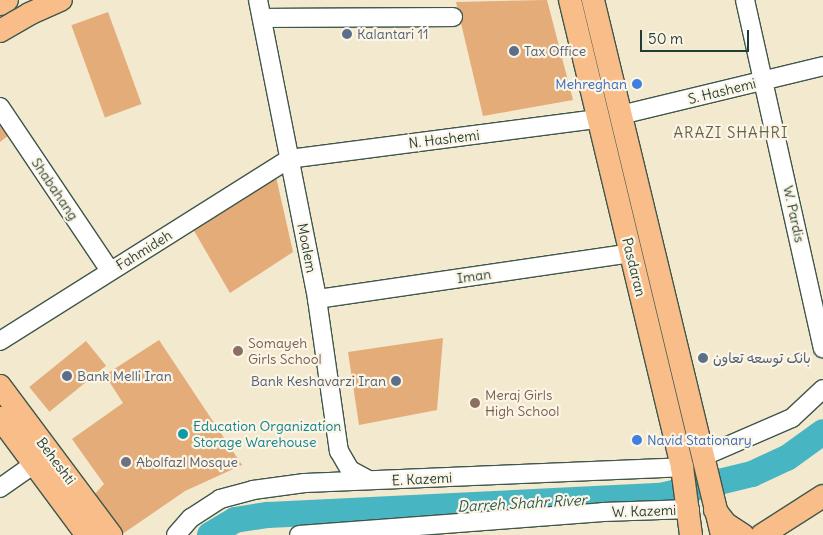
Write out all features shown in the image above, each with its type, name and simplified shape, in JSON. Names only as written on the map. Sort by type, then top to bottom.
[{"type":"main road","points":[[0,4],[6,0]]},
{"type":"main road","points":[[0,31],[29,14],[61,0]]},
{"type":"main road","name":"Pasdaran","points":[[570,0],[682,467],[690,509],[691,535]]},
{"type":"main road","name":"Pasdaran","points":[[594,0],[714,510],[722,535]]},
{"type":"main road","points":[[598,119],[621,115]]},
{"type":"main road","name":"Beheshti","points":[[0,386],[111,535]]},
{"type":"main road","name":"Beheshti","points":[[0,418],[87,535]]},
{"type":"main road","points":[[682,467],[702,458]]},
{"type":"main road","points":[[762,535],[823,496]]},
{"type":"main road","points":[[683,535],[690,509]]},
{"type":"main road","points":[[714,510],[726,524],[743,535]]},
{"type":"main road","points":[[785,535],[823,511]]},
{"type":"street","name":"Moalem","points":[[258,0],[317,299],[339,451],[350,470],[372,482]]},
{"type":"street","name":"W. Pardis","points":[[745,0],[823,348]]},
{"type":"street","points":[[262,18],[453,17]]},
{"type":"street","name":"S. Hashemi","points":[[621,115],[823,66]]},
{"type":"street","name":"Shabahang","points":[[0,107],[110,271]]},
{"type":"street","name":"N. Hashemi","points":[[289,159],[598,119]]},
{"type":"street","name":"Fahmideh","points":[[0,341],[289,159]]},
{"type":"street","name":"Iman","points":[[317,299],[630,253]]},
{"type":"street","points":[[702,458],[792,418],[823,389]]},
{"type":"street","points":[[305,483],[329,475],[335,466],[339,451]]},
{"type":"street","points":[[0,488],[34,464]]},
{"type":"street","name":"E. Kazemi","points":[[176,535],[191,518],[220,499],[252,490],[305,483],[372,482],[682,467]]},
{"type":"street","name":"W. Kazemi","points":[[299,535],[603,512],[690,509]]},
{"type":"building","name":"Tax Office","points":[[547,0],[573,100],[483,116],[456,2]]},
{"type":"building","points":[[108,12],[142,104],[105,117],[71,25]]},
{"type":"building","points":[[0,120],[10,134],[0,142]]},
{"type":"building","points":[[274,168],[293,252],[230,293],[189,222]]},
{"type":"building","name":"Bank Keshavarzi Iran","points":[[443,338],[437,410],[359,425],[348,352]]},
{"type":"building","points":[[159,340],[242,465],[185,491],[121,535],[94,495],[104,484],[72,439],[123,403],[105,375]]},
{"type":"building","name":"Bank Melli Iran","points":[[86,341],[106,366],[49,412],[29,387]]},
{"type":"waterway","name":"Darreh Shahr River","points":[[210,535],[235,520],[268,515],[661,496],[752,474],[787,458],[823,432]]},
{"type":"place","name":"Kalantari 11","points":[[347,34]]},
{"type":"place","name":"Tax Office","points":[[514,51]]},
{"type":"place","name":"Mehreghan","points":[[637,84]]},
{"type":"place","name":"Somayeh Girls School","points":[[238,351]]},
{"type":"place","name":"بانک توسعه تعاون","points":[[703,358]]},
{"type":"place","name":"Bank Melli Iran","points":[[67,376]]},
{"type":"place","name":"Bank Keshavarzi Iran","points":[[396,381]]},
{"type":"place","name":"Meraj Girls High School","points":[[475,403]]},
{"type":"place","name":"Education Organization Storage Warehouse","points":[[183,434]]},
{"type":"place","name":"Navid Stationary","points":[[637,440]]},
{"type":"place","name":"Abolfazl Mosque","points":[[126,462]]},
{"type":"district","name":"ARAZI SHAHRI","points":[[731,133]]}]
